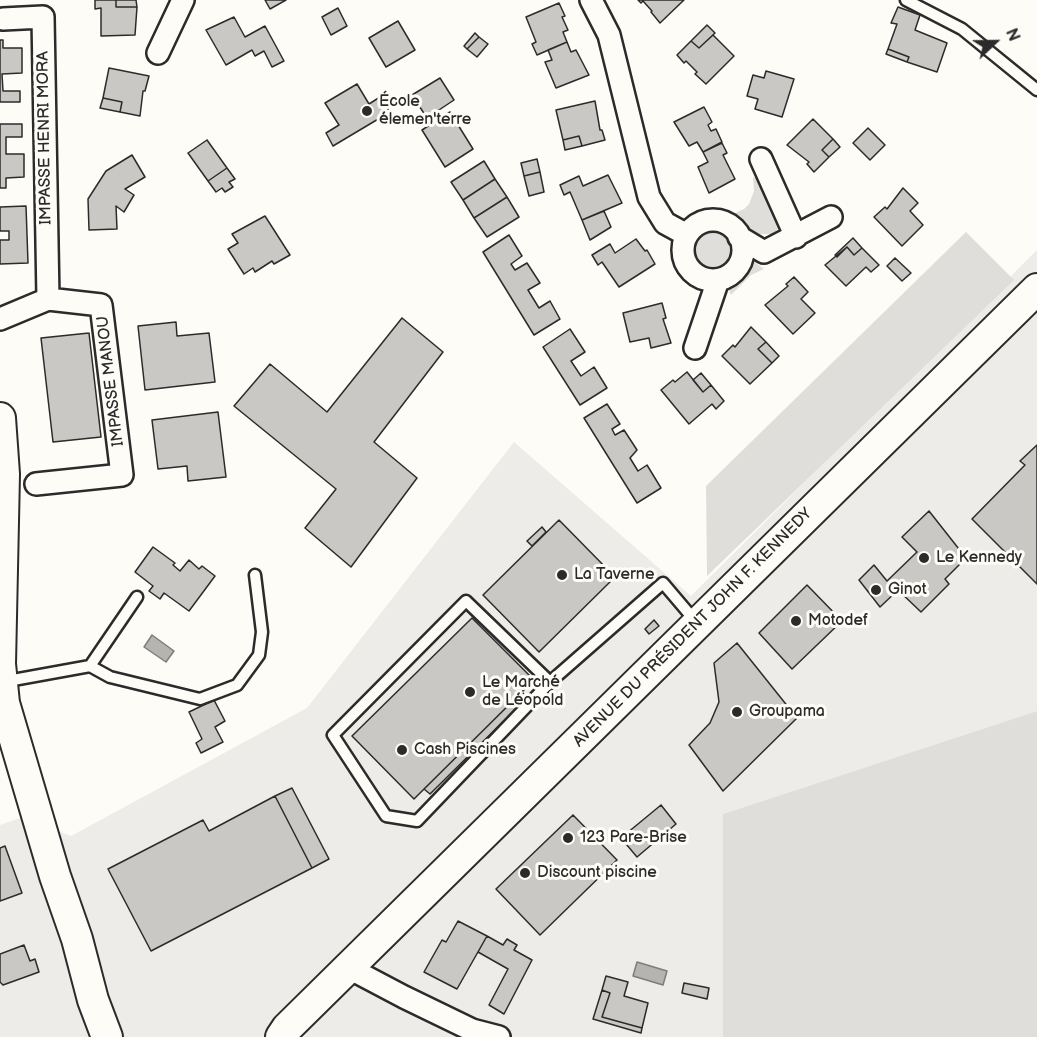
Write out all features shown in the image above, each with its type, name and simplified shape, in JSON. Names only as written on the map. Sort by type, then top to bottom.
[{"type":"main road","name":"AVENUE DU PRÉSIDENT JOHN F. KENNEDY","points":[[281,1037],[287,1028],[1037,289]]},
{"type":"main road","points":[[0,418],[4,474],[0,664],[4,703],[55,876],[77,939],[93,1000],[107,1037]]},
{"type":"main road","points":[[77,939],[129,1037]]},
{"type":"main road","name":"AVENUE DU PRÉSIDENT JOHN F. KENNEDY","points":[[306,1037],[349,968]]},
{"type":"street","points":[[158,53],[183,0]]},
{"type":"street","points":[[591,0],[609,35],[649,196],[665,223],[687,235]]},
{"type":"street","name":"IMPASSE HENRI MORA","points":[[3,19],[43,17],[48,299]]},
{"type":"street","points":[[761,159],[796,237]]},
{"type":"street","points":[[739,237],[742,255],[739,264],[734,271],[718,280],[709,280],[692,271],[686,263],[683,244],[687,235],[700,223],[718,221],[727,224],[739,237],[764,252],[831,217]]},
{"type":"street","points":[[695,348],[718,280]]},
{"type":"street","name":"IMPASSE MANOU","points":[[0,319],[48,299],[101,305],[122,475],[36,484]]},
{"type":"street","points":[[349,968],[472,1030],[499,1037]]},
{"type":"lane","points":[[906,0],[962,28],[1037,90]]},
{"type":"lane","points":[[1,682],[90,666],[110,677],[200,699],[237,685],[259,655],[262,632],[255,575]]},
{"type":"lane","points":[[550,682],[466,601],[333,735],[386,816],[417,821],[550,682],[663,583],[697,623]]},
{"type":"lane","points":[[90,666],[137,597]]},
{"type":"shaded area","points":[[753,177],[762,181],[780,227],[773,234],[756,234],[741,224],[733,214],[749,204],[754,191]]},
{"type":"shaded area","points":[[712,228],[727,235],[734,250],[727,265],[712,272],[697,265],[690,250],[697,235]]},
{"type":"shaded area","points":[[966,232],[1014,280],[707,576],[706,486]]},
{"type":"shaded area","points":[[1037,250],[1037,711],[723,814],[723,1037],[0,1037],[0,825],[23,817],[71,836],[307,708],[514,442],[691,596]]},
{"type":"shaded area","points":[[752,260],[764,269],[751,275],[731,295],[728,288],[740,277],[746,263]]},
{"type":"shaded area","points":[[152,635],[174,651],[166,662],[144,647]]},
{"type":"shaded area","points":[[1037,711],[1037,1037],[723,1037],[723,814]]},
{"type":"shaded area","points":[[637,962],[667,971],[663,985],[633,976]]},
{"type":"building","points":[[95,0],[116,0],[116,7],[137,7],[135,35],[101,36],[101,8],[95,9]]},
{"type":"building","points":[[116,0],[136,0],[137,7],[116,7]]},
{"type":"building","points":[[265,0],[286,0],[270,9]]},
{"type":"building","points":[[638,0],[684,0],[660,23],[643,1],[641,3]]},
{"type":"building","points":[[559,3],[568,30],[563,32],[567,42],[537,55],[532,44],[536,42],[526,17]]},
{"type":"building","points":[[898,7],[920,15],[915,30],[947,43],[937,72],[907,62],[909,57],[888,49],[897,24],[891,23]]},
{"type":"building","points":[[338,8],[347,26],[331,35],[322,17]]},
{"type":"building","points":[[234,17],[245,37],[265,26],[284,61],[272,67],[264,51],[255,56],[252,50],[226,65],[206,30]]},
{"type":"building","points":[[398,21],[415,50],[386,67],[369,38]]},
{"type":"building","points":[[707,25],[715,33],[699,48],[691,41]]},
{"type":"building","points":[[475,33],[479,37],[467,49],[464,46]]},
{"type":"building","points":[[713,35],[734,56],[706,84],[686,61],[684,63],[677,55],[691,41],[699,48]]},
{"type":"building","points":[[479,37],[488,44],[477,57],[467,49]]},
{"type":"building","points":[[0,40],[3,40],[3,48],[22,48],[22,73],[2,74],[3,91],[20,91],[20,102],[0,102]]},
{"type":"building","points":[[567,42],[571,52],[576,50],[589,75],[556,88],[545,62],[552,60],[548,50]]},
{"type":"building","points":[[888,49],[909,57],[907,62],[886,54]]},
{"type":"building","points":[[109,68],[149,76],[145,91],[143,91],[140,116],[120,112],[122,102],[103,98]]},
{"type":"building","points":[[766,71],[794,79],[782,117],[755,109],[758,99],[747,96],[753,75],[764,78]]},
{"type":"building","points":[[440,78],[454,100],[427,118],[412,95]]},
{"type":"building","points":[[357,84],[369,104],[380,97],[390,112],[333,146],[326,133],[339,125],[325,103]]},
{"type":"building","points":[[103,98],[122,102],[120,112],[100,108]]},
{"type":"building","points":[[595,101],[600,130],[605,140],[582,146],[579,136],[563,140],[556,110]]},
{"type":"building","points":[[704,107],[712,122],[708,125],[711,131],[716,129],[722,142],[703,152],[697,142],[689,146],[674,122]]},
{"type":"building","points":[[450,112],[473,149],[445,167],[422,130]]},
{"type":"building","points":[[813,119],[833,139],[822,150],[829,157],[814,172],[807,164],[809,162],[787,145]]},
{"type":"building","points":[[0,124],[22,124],[22,137],[6,137],[6,154],[24,154],[24,177],[6,178],[6,188],[0,188]]},
{"type":"building","points":[[868,128],[885,145],[870,160],[853,143]]},
{"type":"building","points":[[579,136],[582,146],[565,150],[563,140]]},
{"type":"building","points":[[833,139],[840,147],[829,157],[822,150]]},
{"type":"building","points":[[207,140],[227,168],[208,181],[188,153]]},
{"type":"building","points":[[722,143],[727,153],[723,155],[735,179],[709,193],[698,167],[708,162],[703,152]]},
{"type":"building","points":[[132,155],[145,177],[125,189],[134,195],[124,212],[116,206],[117,229],[89,230],[88,199],[106,171]]},
{"type":"building","points":[[537,159],[540,172],[524,176],[521,163]]},
{"type":"building","points":[[484,161],[495,179],[463,200],[451,182]]},
{"type":"building","points":[[227,168],[235,179],[229,182],[233,187],[225,192],[222,188],[216,192],[208,181]]},
{"type":"building","points":[[540,172],[544,192],[529,196],[524,176]]},
{"type":"building","points":[[608,175],[622,203],[582,220],[570,192],[564,195],[560,185],[579,176],[583,186]]},
{"type":"building","points":[[495,179],[507,197],[474,218],[463,200]]},
{"type":"building","points":[[903,188],[918,203],[910,211],[923,225],[902,246],[874,217],[885,207],[887,209]]},
{"type":"building","points":[[507,197],[519,217],[487,237],[474,218]]},
{"type":"building","points":[[26,206],[28,263],[0,264],[0,240],[9,240],[9,231],[0,231],[0,207]]},
{"type":"building","points":[[604,211],[611,227],[590,240],[582,220]]},
{"type":"building","points":[[265,216],[290,255],[274,264],[272,261],[255,272],[253,268],[244,274],[228,249],[238,243],[232,234]]},
{"type":"building","points":[[509,235],[522,256],[511,264],[515,270],[527,263],[540,283],[528,290],[539,308],[550,301],[560,319],[534,335],[483,252]]},
{"type":"building","points":[[853,238],[862,248],[854,255],[847,247],[837,257],[835,255]]},
{"type":"building","points":[[636,239],[645,251],[647,250],[655,264],[619,287],[602,262],[598,265],[592,255],[610,244],[615,253]]},
{"type":"building","points":[[847,247],[854,255],[862,248],[879,265],[871,272],[866,267],[846,286],[825,265]]},
{"type":"building","points":[[895,258],[911,273],[902,281],[887,266]]},
{"type":"building","points":[[794,277],[808,292],[801,299],[815,313],[793,334],[765,305],[788,286],[786,284]]},
{"type":"building","points":[[662,303],[666,318],[663,319],[671,343],[651,348],[649,338],[630,342],[623,313]]},
{"type":"building","points":[[402,318],[443,352],[374,442],[417,478],[351,567],[305,528],[336,489],[234,406],[270,364],[327,412]]},
{"type":"building","points":[[176,322],[177,336],[209,333],[215,382],[145,390],[138,326]]},
{"type":"building","points":[[751,327],[766,342],[758,349],[772,363],[750,384],[722,356],[733,345],[735,347]]},
{"type":"building","points":[[570,329],[585,352],[571,361],[581,376],[594,367],[607,388],[580,405],[543,347]]},
{"type":"building","points":[[89,333],[101,437],[53,442],[41,338]]},
{"type":"building","points":[[766,342],[779,356],[772,363],[758,349]]},
{"type":"building","points":[[687,372],[703,392],[711,385],[724,401],[716,409],[712,404],[689,424],[661,390]]},
{"type":"building","points":[[701,373],[711,385],[703,392],[693,380]]},
{"type":"building","points":[[607,404],[620,424],[612,429],[615,435],[624,430],[637,450],[630,458],[638,471],[647,465],[661,488],[637,503],[584,418]]},
{"type":"building","points":[[218,412],[226,477],[188,481],[187,466],[158,469],[152,420]]},
{"type":"building","points":[[1037,445],[1037,584],[972,519],[1025,465],[1020,461]]},
{"type":"building","points":[[929,511],[966,558],[945,579],[949,584],[921,612],[898,590],[880,607],[859,580],[874,565],[887,581],[917,552],[902,537]]},
{"type":"building","points":[[559,520],[615,577],[539,652],[483,595]]},
{"type":"building","points":[[542,527],[546,532],[532,546],[527,541]]},
{"type":"building","points":[[153,547],[175,563],[173,565],[180,571],[189,560],[199,569],[202,566],[215,576],[189,611],[164,593],[160,599],[149,591],[153,586],[135,572]]},
{"type":"building","points":[[807,585],[842,621],[792,669],[759,633]]},
{"type":"building","points":[[472,618],[534,680],[414,799],[352,736]]},
{"type":"building","points":[[654,620],[659,626],[649,634],[645,629]]},
{"type":"building","points":[[737,643],[797,718],[723,791],[689,745],[710,723],[719,702],[714,663]]},
{"type":"building","points":[[522,692],[527,698],[430,794],[424,789]]},
{"type":"building","points":[[214,700],[225,721],[215,727],[223,742],[201,753],[196,743],[202,739],[189,712]]},
{"type":"building","points":[[292,788],[329,859],[312,868],[275,796]]},
{"type":"building","points":[[275,796],[312,868],[151,951],[108,869],[203,820],[209,831]]},
{"type":"building","points":[[661,805],[676,824],[637,857],[621,838]]},
{"type":"building","points":[[573,815],[617,860],[540,935],[496,889]]},
{"type":"building","points":[[5,846],[22,893],[0,901],[0,848]]},
{"type":"building","points":[[458,921],[487,936],[457,989],[424,972],[442,940],[446,942]]},
{"type":"building","points":[[487,936],[503,945],[507,939],[517,945],[514,950],[532,960],[504,1014],[489,1005],[508,969],[478,952]]},
{"type":"building","points":[[24,945],[30,961],[35,959],[39,972],[3,985],[0,982],[0,954]]},
{"type":"building","points":[[606,976],[628,982],[624,996],[648,1003],[642,1028],[602,1017],[610,993],[602,990]]},
{"type":"building","points":[[684,983],[709,988],[707,999],[682,993]]},
{"type":"building","points":[[602,990],[610,993],[602,1017],[642,1028],[641,1033],[593,1019]]},
{"type":"place","name":"École élemen'terre","points":[[367,111]]},
{"type":"place","name":"Le Kennedy","points":[[924,558]]},
{"type":"place","name":"La Taverne","points":[[562,575]]},
{"type":"place","name":"Ginot","points":[[876,590]]},
{"type":"place","name":"Motodef","points":[[796,621]]},
{"type":"place","name":"Le Marché de Léopold","points":[[470,692]]},
{"type":"place","name":"Groupama","points":[[737,712]]},
{"type":"place","name":"Cash Piscines","points":[[402,750]]},
{"type":"place","name":"123 Pare-Brise","points":[[568,838]]},
{"type":"place","name":"Discount piscine","points":[[525,873]]}]
